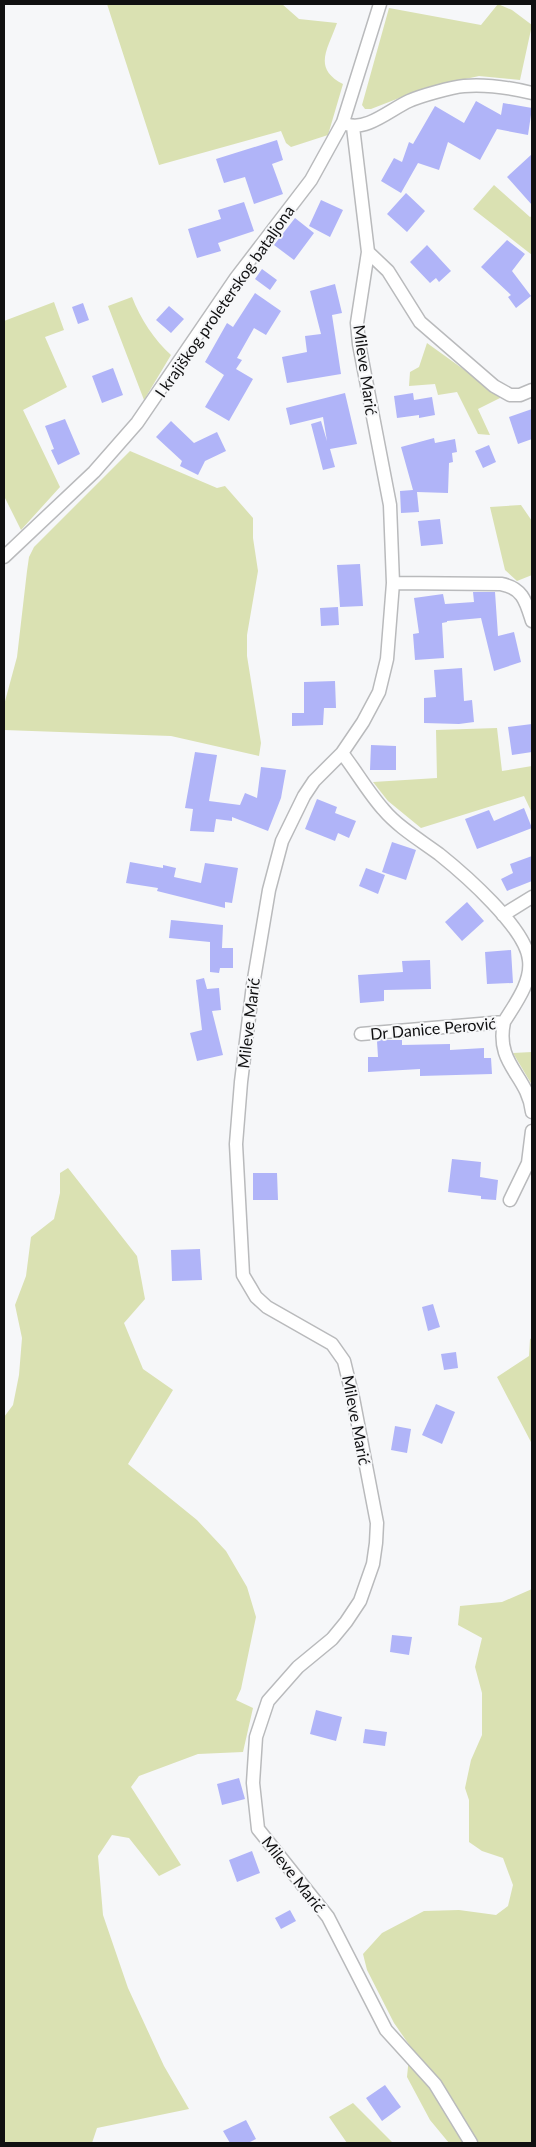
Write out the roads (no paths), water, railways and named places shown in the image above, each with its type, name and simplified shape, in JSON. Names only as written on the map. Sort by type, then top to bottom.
[{"type":"street","name":"I krajiškog proleterskog bataljona","points":[[4,557],[48,518],[94,472],[137,423],[236,278],[311,180],[348,124],[380,4]]},
{"type":"street","points":[[348,124],[372,121],[411,100],[463,86],[515,89],[532,93]]},
{"type":"street","name":"Mileve Marić","points":[[348,124],[368,252],[358,323],[359,344],[390,505],[393,583],[387,659],[379,692],[362,722],[342,753],[314,781],[293,815],[282,841],[269,890],[253,985],[239,1099],[236,1144],[243,1275],[256,1297],[267,1307],[332,1344],[344,1361],[353,1398],[376,1523],[376,1543],[367,1583],[360,1601],[346,1622],[332,1639],[298,1667],[268,1701],[256,1737],[253,1783],[258,1829],[328,1917],[386,2030],[435,2084],[472,2143]]},
{"type":"street","points":[[368,252],[388,270],[420,322],[494,386],[510,395],[520,395],[532,390]]},
{"type":"street","points":[[393,583],[501,584],[512,586],[522,596],[532,621]]},
{"type":"street","name":"Dr Danice Perović","points":[[342,753],[383,809],[397,823],[461,874],[503,915],[524,944],[530,962],[524,989],[504,1022],[361,1034]]},
{"type":"street","points":[[503,915],[532,897]]},
{"type":"street","points":[[504,1022],[502,1044],[508,1062],[526,1090],[532,1112]]},
{"type":"street","points":[[510,1200],[528,1163],[532,1130]]}]
